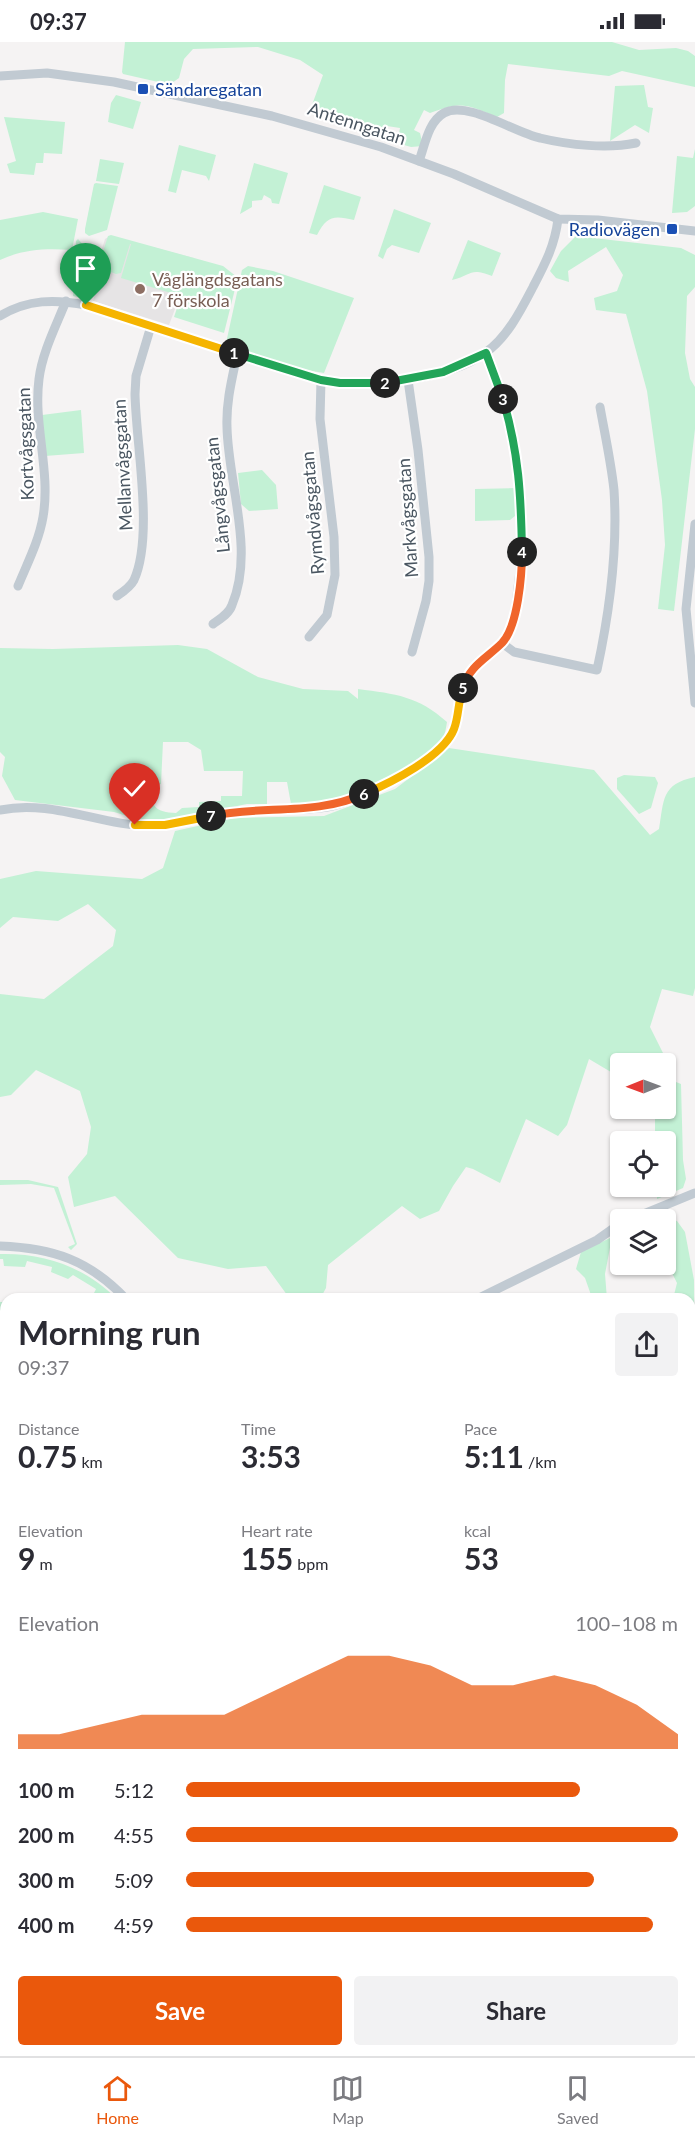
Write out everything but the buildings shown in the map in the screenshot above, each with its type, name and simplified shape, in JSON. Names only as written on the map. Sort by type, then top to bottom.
[{"type":"street","name":"Antenngatan","points":[[0,76],[47,73],[114,82],[298,122],[381,147],[454,174],[558,219],[598,220],[695,231]]},
{"type":"street","points":[[419,161],[430,127],[437,118],[451,110],[466,110],[543,139],[606,147],[636,143]]},
{"type":"street","points":[[0,316],[18,306],[33,302],[66,301],[86,305],[321,380],[360,383],[408,380],[456,368],[486,353],[516,319],[530,294],[556,238],[558,219]]},
{"type":"street","name":"Kortvågsgatan","points":[[18,586],[37,539],[44,505],[38,407],[39,375],[66,301]]},
{"type":"street","name":"Mellanvågsgatan","points":[[117,596],[133,582],[142,550],[142,500],[135,394],[136,376],[151,326]]},
{"type":"street","points":[[0,810],[26,807],[45,808],[153,826],[236,811],[315,808],[342,803],[370,791],[411,769],[445,744],[453,730],[460,696],[471,670],[484,656],[502,643],[511,626],[516,608],[522,563],[520,479],[513,433],[486,353]]},
{"type":"street","name":"Långvågsgatan","points":[[213,624],[232,607],[237,590],[241,558],[227,430],[228,399],[237,355]]},
{"type":"street","name":"Rymdvågsgatan","points":[[309,637],[327,615],[335,575],[334,537],[320,419],[321,380]]},
{"type":"street","name":"Markvågsgatan","points":[[408,380],[422,477],[429,557],[426,601],[412,652]]},
{"type":"street","points":[[502,643],[514,652],[597,670],[608,620],[614,543],[614,490],[600,407]]},
{"type":"street","points":[[695,524],[687,601],[695,703]]},
{"type":"street","points":[[656,1209],[695,1193]]},
{"type":"street","points":[[489,1293],[597,1240],[610,1231]]},
{"type":"street","points":[[0,1246],[34,1249],[77,1261],[100,1275],[120,1293]]},
{"type":"shaded area","name":"Våglängdsgatans 7 förskola","points":[[110,236],[194,258],[169,325],[93,301],[100,277],[94,275],[105,239]]},
{"type":"green space","points":[[125,42],[612,42],[639,50],[676,48],[688,51],[695,56],[695,87],[622,71],[609,76],[508,64],[504,113],[497,117],[464,106],[450,107],[430,113],[424,110],[414,130],[420,133],[423,146],[411,147],[397,143],[400,128],[387,126],[382,138],[309,113],[323,75],[300,60],[258,47],[193,49],[184,59],[179,78],[167,84],[123,74]]},
{"type":"green space","points":[[644,85],[648,107],[653,108],[649,133],[635,125],[610,141],[615,86]]},
{"type":"green space","points":[[116,95],[141,102],[133,129],[108,122],[111,103]]},
{"type":"green space","points":[[4,117],[65,122],[62,154],[44,153],[43,163],[36,163],[34,175],[10,173],[7,164],[16,161]]},
{"type":"green space","points":[[179,145],[216,155],[209,181],[206,176],[182,170],[176,193],[168,191]]},
{"type":"green space","points":[[695,149],[695,206],[687,212],[672,213],[677,156],[693,158]]},
{"type":"green space","points":[[100,159],[124,163],[119,184],[96,181]]},
{"type":"green space","points":[[254,163],[288,173],[279,204],[272,203],[271,199],[264,195],[262,200],[252,201],[252,207],[240,214]]},
{"type":"green space","points":[[96,183],[118,186],[107,230],[89,236],[85,233],[85,229]]},
{"type":"green space","points":[[324,185],[361,197],[354,220],[331,218],[317,235],[309,233]]},
{"type":"green space","points":[[394,209],[431,223],[419,253],[392,245],[387,249],[383,259],[378,256]]},
{"type":"green space","points":[[43,212],[78,219],[72,250],[35,250],[0,260],[0,220]]},
{"type":"green space","points":[[108,236],[223,266],[237,277],[224,333],[174,317],[181,296],[121,278],[131,244],[121,273],[116,274],[98,267]]},
{"type":"green space","points":[[576,236],[681,248],[695,255],[695,287],[687,296],[685,353],[690,379],[695,387],[695,429],[674,611],[658,609],[665,545],[662,500],[647,391],[626,314],[596,310],[594,298],[617,291],[623,275],[606,247],[568,271],[569,282],[556,278],[550,271],[561,251]]},
{"type":"green space","points":[[78,239],[86,248],[94,268],[82,298],[73,296],[76,241]]},
{"type":"green space","points":[[468,240],[501,253],[492,276],[475,272],[452,280]]},
{"type":"green space","points":[[248,266],[273,271],[354,298],[324,373],[273,361],[226,343],[242,270]]},
{"type":"green space","points":[[81,410],[84,453],[45,456],[42,415]]},
{"type":"green space","points":[[262,470],[276,485],[278,509],[249,511],[241,504],[238,473]]},
{"type":"green space","points":[[515,488],[515,516],[510,520],[475,521],[475,489]]},
{"type":"green space","points":[[178,645],[207,649],[258,677],[303,689],[348,691],[358,699],[358,689],[416,701],[447,722],[446,729],[442,740],[433,749],[406,767],[355,792],[323,802],[291,804],[287,782],[267,782],[267,804],[247,804],[163,821],[143,821],[114,812],[15,800],[2,776],[5,757],[0,752],[0,648],[53,649]],"holes":[[[163,742],[188,742],[201,750],[204,771],[243,771],[242,796],[221,796],[221,801],[199,802],[199,807],[182,808],[176,813],[159,810],[153,804],[151,786],[161,784]]]},
{"type":"green space","points":[[449,748],[594,770],[650,835],[659,829],[664,802],[670,789],[684,780],[695,777],[695,988],[693,996],[662,989],[650,1027],[663,1053],[610,1053],[610,1071],[589,1059],[567,1125],[558,1136],[526,1119],[500,1183],[466,1167],[439,1211],[420,1219],[402,1206],[328,1265],[326,1288],[323,1293],[286,1293],[266,1266],[228,1269],[178,1258],[115,1196],[74,1207],[68,1177],[87,1154],[91,1127],[80,1091],[36,1070],[11,1095],[0,1097],[0,994],[44,999],[113,946],[116,930],[88,904],[58,921],[13,917],[0,928],[0,879],[36,871],[142,879],[163,868],[175,831],[234,818],[324,816],[395,789]]},
{"type":"green space","points":[[624,775],[655,777],[658,783],[651,808],[639,814],[617,789],[617,778]]},
{"type":"green space","points":[[676,1082],[681,1084],[683,1160],[686,1179],[683,1188],[676,1191],[676,1131],[655,1131],[655,1119],[676,1119]]},
{"type":"green space","points":[[0,1180],[28,1180],[58,1187],[77,1244],[71,1250],[68,1247],[75,1244],[54,1188],[31,1184],[0,1185]]},
{"type":"green space","points":[[676,1221],[685,1232],[694,1280],[694,1293],[674,1293],[677,1283],[673,1275],[676,1275]]},
{"type":"green space","points":[[610,1238],[605,1274],[607,1293],[590,1293],[585,1278],[576,1269],[581,1252]]},
{"type":"green space","points":[[0,1254],[17,1254],[49,1259],[78,1270],[110,1293],[94,1293],[96,1289],[73,1275],[68,1279],[51,1272],[52,1267],[27,1261],[25,1267],[4,1266],[3,1259],[0,1259]]},
{"type":"place","name":"Sändaregatan","points":[[143,89]]},
{"type":"place","name":"Radiovägen","points":[[672,229]]},
{"type":"place","name":"Våglängdsgatans 7 förskola","points":[[140,289]]},
{"type":"route","points":[[86,305],[306,376],[340,383],[386,383],[408,380],[456,368],[486,353],[513,433],[520,479],[522,563],[516,608],[511,626],[502,643],[484,656],[471,670],[460,696],[453,730],[445,744],[411,769],[342,803],[315,808],[246,810],[177,824],[135,825]]}]
